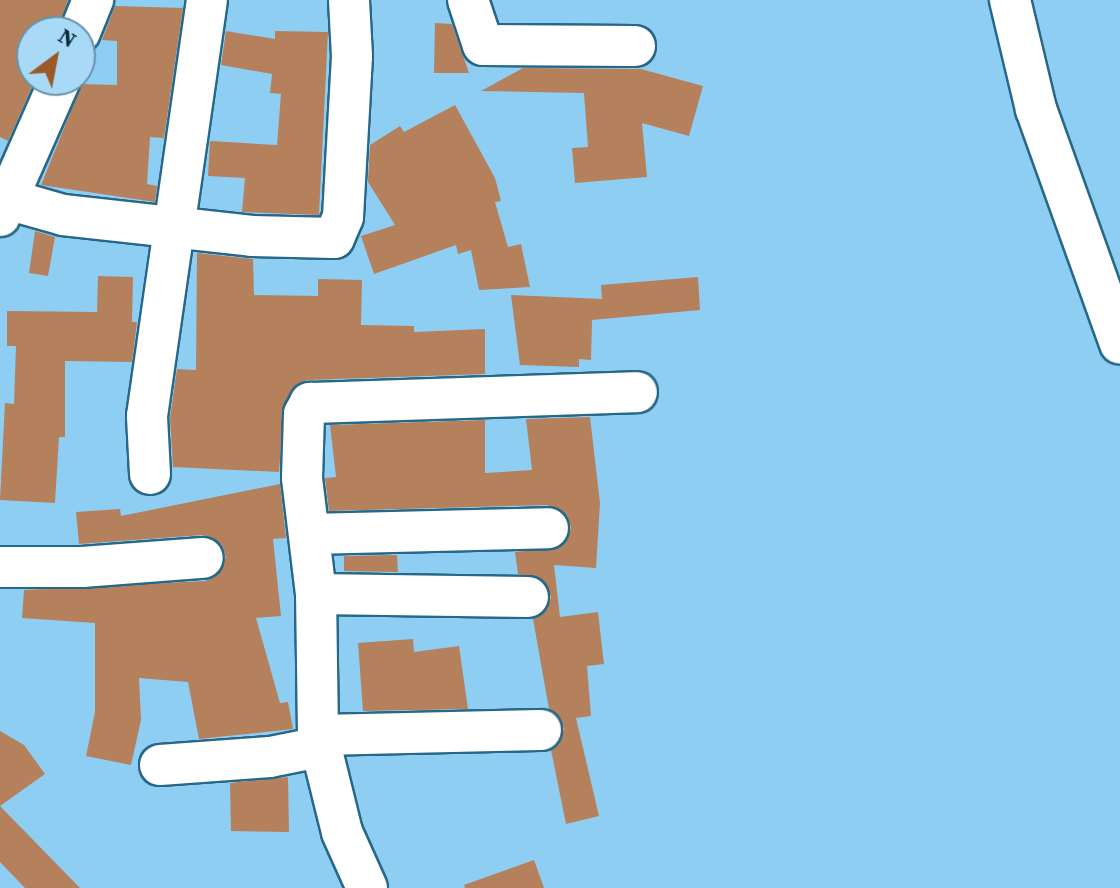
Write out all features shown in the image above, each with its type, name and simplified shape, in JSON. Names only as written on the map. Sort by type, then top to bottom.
[{"type":"street","points":[[150,474],[146,425],[207,0]]},
{"type":"street","points":[[53,96],[4,207],[176,228],[334,238],[340,233],[352,56],[349,0]]},
{"type":"street","points":[[468,0],[483,45],[635,46]]},
{"type":"street","points":[[1010,0],[1036,109],[1120,343]]},
{"type":"street","points":[[367,888],[342,832],[319,741],[316,594],[302,478],[304,414],[310,403],[637,392]]},
{"type":"street","points":[[310,534],[548,528]]},
{"type":"street","points":[[0,567],[82,567],[203,558]]},
{"type":"street","points":[[316,594],[528,597]]},
{"type":"street","points":[[160,765],[270,757],[319,741],[541,730]]},
{"type":"building","points":[[0,0],[68,0],[63,16],[16,16],[16,96],[28,96],[8,141],[0,137]]},
{"type":"building","points":[[115,6],[183,8],[164,138],[150,137],[147,184],[157,186],[155,202],[41,185],[77,96],[96,96],[96,84],[117,85],[117,41],[102,40]]},
{"type":"building","points":[[435,23],[452,24],[469,73],[434,73]]},
{"type":"building","points":[[226,31],[275,39],[275,31],[328,32],[319,215],[242,212],[245,178],[208,176],[210,141],[277,145],[281,94],[270,93],[272,74],[221,65]]},
{"type":"building","points":[[523,68],[641,69],[703,86],[689,136],[642,123],[647,177],[575,183],[572,148],[588,147],[584,93],[481,91]]},
{"type":"building","points":[[455,105],[495,178],[501,201],[495,202],[508,247],[521,244],[530,287],[479,290],[471,250],[458,254],[456,245],[374,274],[361,236],[395,225],[368,182],[370,145],[400,126],[404,132]]},
{"type":"building","points":[[35,231],[55,237],[48,276],[29,273]]},
{"type":"building","points":[[197,253],[253,259],[254,295],[318,296],[318,279],[362,280],[361,325],[414,326],[414,332],[485,329],[485,374],[308,380],[297,384],[284,404],[279,472],[173,467],[170,418],[177,369],[196,370]]},
{"type":"building","points":[[98,276],[133,277],[132,322],[137,322],[132,362],[65,361],[65,437],[59,437],[55,503],[0,500],[5,403],[14,404],[16,346],[7,346],[7,311],[97,312]]},
{"type":"building","points":[[698,277],[700,310],[592,320],[591,360],[579,359],[579,367],[520,365],[511,295],[602,299],[601,285]]},
{"type":"building","points":[[590,417],[600,503],[596,568],[554,565],[560,617],[598,612],[604,664],[587,666],[591,716],[576,718],[599,816],[566,824],[551,750],[564,729],[549,709],[533,619],[547,609],[551,597],[540,578],[518,574],[515,552],[561,547],[571,528],[567,515],[547,505],[329,511],[325,478],[336,477],[330,425],[485,420],[485,473],[532,470],[526,419]]},
{"type":"building","points":[[280,484],[286,538],[273,539],[281,616],[256,618],[280,703],[288,702],[293,729],[199,739],[188,682],[139,678],[141,720],[131,765],[86,756],[95,712],[95,623],[22,618],[24,590],[205,581],[217,576],[226,557],[221,544],[202,535],[79,544],[76,512],[120,509],[121,516]]},
{"type":"building","points":[[397,555],[398,572],[344,571],[344,556]]},
{"type":"building","points":[[413,639],[414,652],[459,646],[468,709],[363,711],[358,643]]},
{"type":"building","points":[[0,731],[24,745],[45,774],[0,806]]},
{"type":"building","points":[[288,777],[289,832],[231,831],[230,783]]},
{"type":"building","points":[[0,806],[80,888],[25,888],[0,862]]},
{"type":"building","points":[[534,860],[544,888],[465,888],[464,885]]}]
